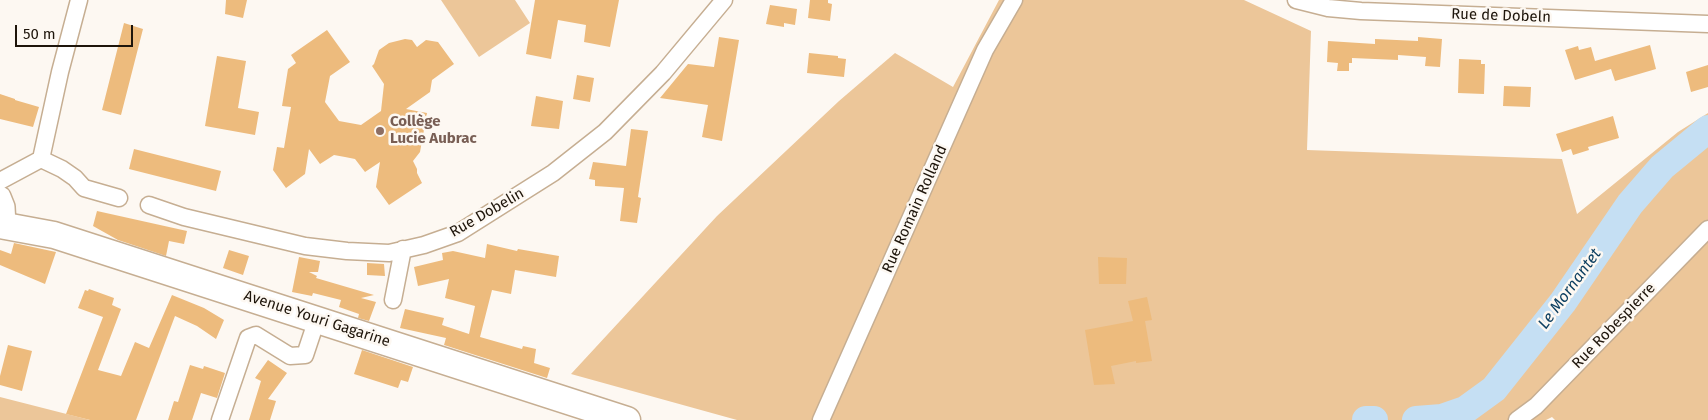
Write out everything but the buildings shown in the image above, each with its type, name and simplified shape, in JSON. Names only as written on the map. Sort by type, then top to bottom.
[{"type":"main road","name":"Avenue Youri Gagarine","points":[[2,225],[54,235],[627,420]]},
{"type":"street","points":[[0,181],[41,159],[60,72],[79,0]]},
{"type":"street","name":"Rue Dobelin","points":[[149,205],[184,217],[305,246],[347,252],[389,253],[424,245],[458,233],[553,173],[605,132],[663,73],[724,0]]},
{"type":"street","name":"Rue Romain Rolland","points":[[820,420],[985,50],[1014,0]]},
{"type":"street","name":"Rue de Dobeln","points":[[1296,0],[1328,8],[1361,5],[1708,24]]},
{"type":"street","points":[[41,159],[62,168],[84,188],[119,198]]},
{"type":"street","points":[[0,197],[4,207],[2,225]]},
{"type":"street","name":"Rue Robespierre","points":[[1517,420],[1536,406],[1708,229]]},
{"type":"street","points":[[393,300],[404,249]]},
{"type":"street","points":[[220,420],[248,338],[256,335],[290,356],[305,355],[317,319]]},
{"type":"shaded area","points":[[441,0],[515,0],[530,23],[479,57]]},
{"type":"shaded area","points":[[999,0],[1244,0],[1311,31],[1307,150],[1562,159],[1577,214],[1678,132],[1708,113],[1708,420],[1555,420],[1552,417],[1546,420],[737,420],[571,374],[717,216],[839,101],[895,53],[953,87]]},
{"type":"shaded area","points":[[0,397],[90,420],[0,420]]},
{"type":"waterway","name":"Le Mornantet","points":[[1416,420],[1442,418],[1465,410],[1494,389],[1563,302],[1630,204],[1662,167],[1708,129]]},
{"type":"waterway","name":"Le Mornantet","points":[[1366,420],[1374,420]]},
{"type":"place","name":"Collège Lucie Aubrac","points":[[380,131]]}]
